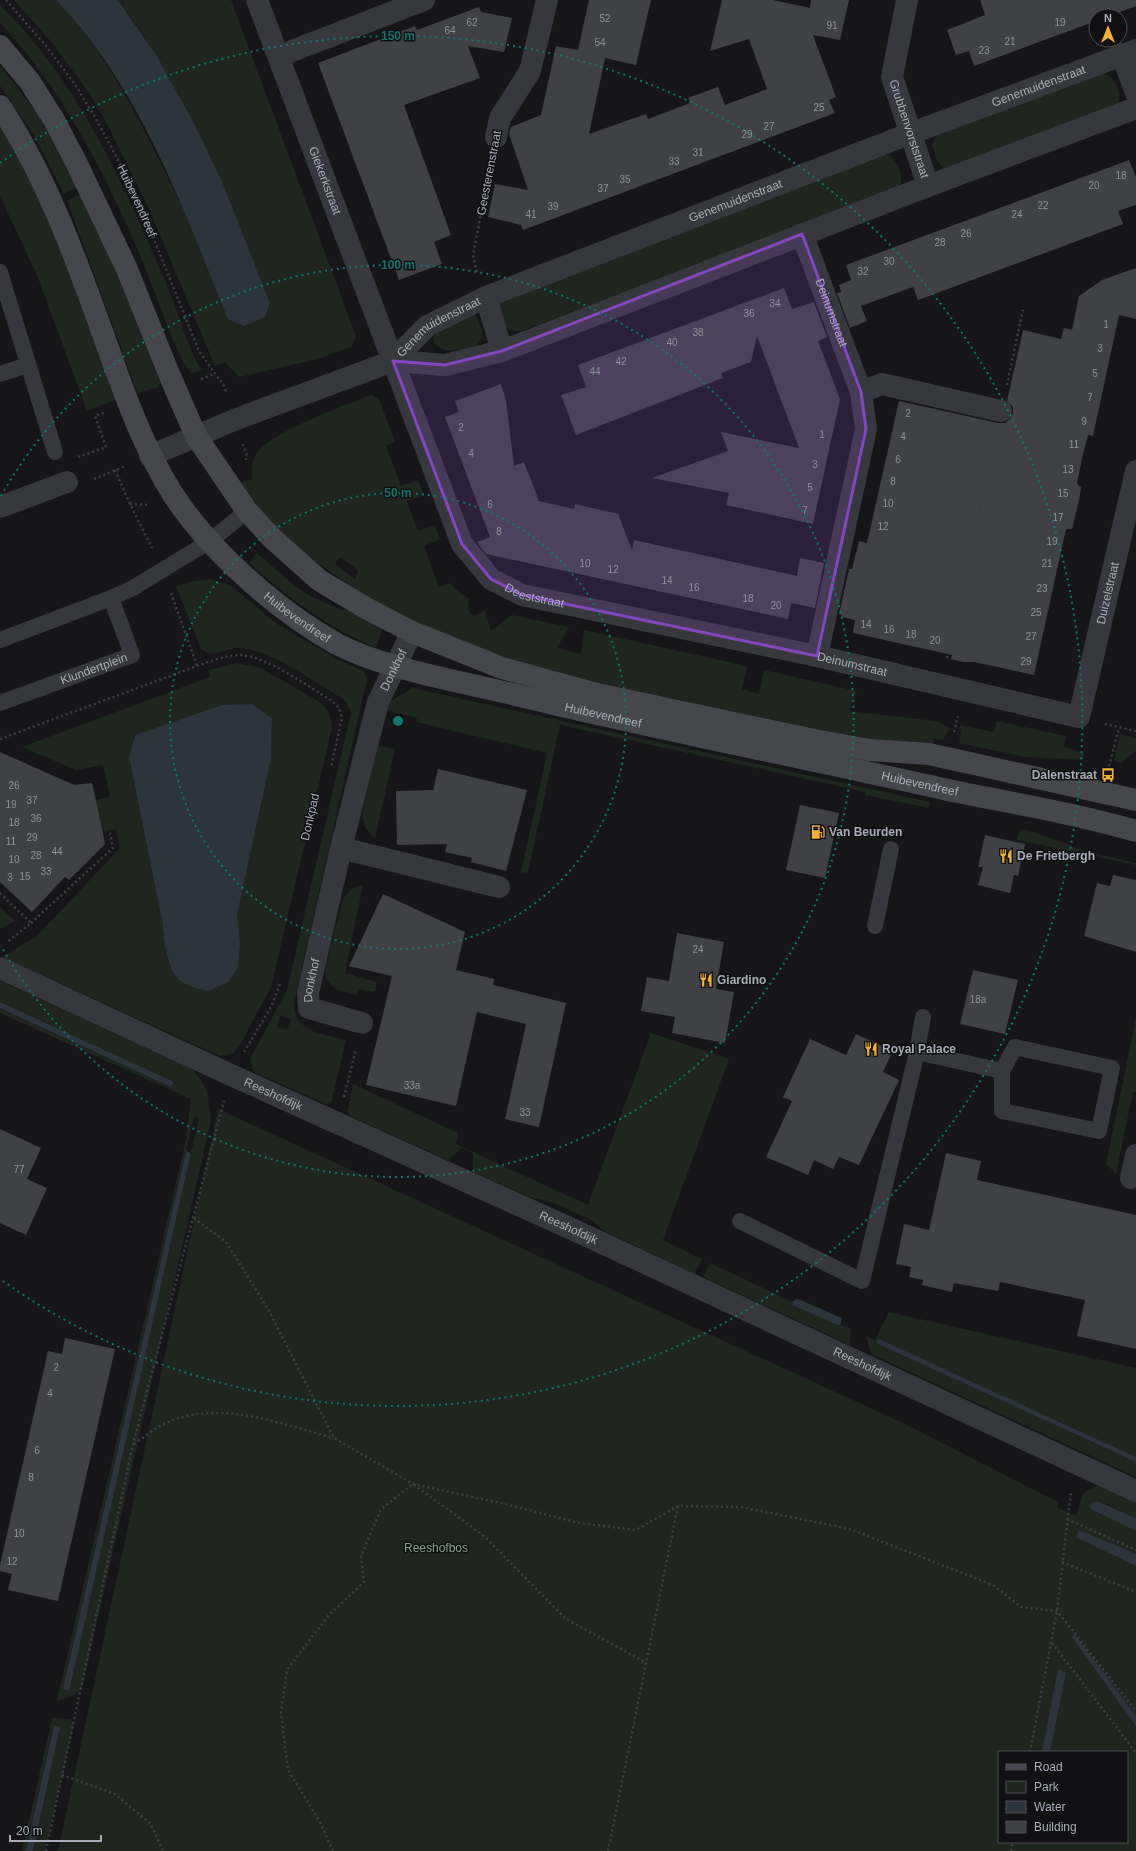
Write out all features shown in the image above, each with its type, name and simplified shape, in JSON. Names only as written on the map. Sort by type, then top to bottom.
[{"type":"street","name":"Giekerkstraat","points":[[257,0],[393,361]]},
{"type":"street","points":[[279,56],[424,0]]},
{"type":"street","name":"Geesterenstraat","points":[[496,137],[500,118],[530,71],[547,0]]},
{"type":"street","name":"Grubbenvorststraat","points":[[907,0],[892,77],[909,134],[928,186]]},
{"type":"street","name":"Huibevendreef","points":[[0,46],[30,82],[54,120],[76,162],[126,267],[169,374],[196,436],[247,511],[273,539],[319,580],[364,607],[412,632],[502,668],[597,694],[809,739],[869,750],[929,754],[1136,800]]},
{"type":"street","points":[[1129,52],[1136,93]]},
{"type":"street","name":"Genemuidenstraat","points":[[393,361],[427,326],[486,297],[909,134],[1129,52]]},
{"type":"street","name":"Huibevendreef","points":[[0,106],[21,137],[42,180],[86,288],[129,405],[150,456],[176,499],[210,541],[242,573],[294,618],[340,646],[394,667],[628,720],[970,794],[1057,811],[1136,831]]},
{"type":"street","name":"Genemuidenstraat","points":[[393,361],[445,365],[502,351],[802,234],[1136,108]]},
{"type":"street","name":"Deinumstraat","points":[[802,234],[861,392],[866,429],[817,656],[1079,717]]},
{"type":"street","points":[[486,297],[502,351]]},
{"type":"street","points":[[150,456],[234,420],[393,361]]},
{"type":"street","name":"Deeststraat","points":[[393,361],[462,544],[491,580],[522,595],[817,656]]},
{"type":"street","points":[[861,392],[882,384],[1001,411]]},
{"type":"street","name":"Duizelstraat","points":[[1079,717],[1136,471]]},
{"type":"street","points":[[0,507],[67,482]]},
{"type":"street","name":"Donkhof","points":[[362,1023],[309,1008],[308,993],[341,848],[378,702],[412,632]]},
{"type":"street","points":[[341,848],[500,887]]},
{"type":"street","name":"Reeshofdijk","points":[[0,968],[231,1075],[338,1122],[1136,1491]]},
{"type":"street","points":[[1131,1178],[1136,1155]]},
{"type":"lane","points":[[0,272],[55,452]]},
{"type":"lane","points":[[0,374],[28,365]]},
{"type":"lane","points":[[0,640],[111,598],[133,588],[210,541],[247,511]]},
{"type":"lane","name":"Klundertplein","points":[[0,703],[132,655],[111,598]]},
{"type":"lane","points":[[875,926],[891,849]]},
{"type":"lane","points":[[740,1221],[862,1281],[924,1017]]},
{"type":"lane","points":[[1015,1047],[1112,1068],[1099,1131],[1002,1111],[1002,1070],[1015,1047]]},
{"type":"lane","points":[[917,1052],[1002,1070]]},
{"type":"path","name":"Huibevendreef","points":[[6,0],[46,46],[74,83],[118,160],[145,217],[199,351],[224,386],[234,420]]},
{"type":"path","name":"Geesterenstraat","points":[[486,297],[478,276],[473,254],[496,137]]},
{"type":"path","points":[[942,684],[1023,309]]},
{"type":"path","points":[[843,536],[968,563]]},
{"type":"path","points":[[0,739],[227,656],[251,656],[262,660],[332,701],[339,708],[342,718],[330,773]]},
{"type":"path","points":[[964,690],[951,745],[976,764]]},
{"type":"path","points":[[1079,717],[1136,731]]},
{"type":"path","points":[[6,942],[31,923],[113,848],[110,833]]},
{"type":"path","points":[[0,893],[31,923]]},
{"type":"path","points":[[46,1851],[133,1444],[231,1075],[271,1007],[281,979]]},
{"type":"path","points":[[338,1122],[362,1023]]},
{"type":"path","points":[[194,1218],[226,1242],[268,1309],[334,1438]]},
{"type":"path","points":[[133,1444],[164,1423],[198,1413],[246,1415],[334,1438],[413,1484],[484,1536],[566,1619],[645,1662]]},
{"type":"path","points":[[1030,1751],[1057,1611],[1075,1462]]},
{"type":"path","points":[[413,1484],[505,1504],[579,1523],[636,1530],[678,1506],[741,1507],[850,1529],[993,1585],[1021,1607],[1057,1611],[1136,1711]]},
{"type":"path","points":[[333,1851],[320,1822],[288,1770],[281,1712],[287,1670],[328,1616],[364,1582],[361,1556],[381,1509],[413,1484]]},
{"type":"path","points":[[608,1851],[645,1662],[678,1506]]},
{"type":"path","points":[[1067,1519],[1136,1550]]},
{"type":"path","points":[[1062,1562],[1136,1592]]},
{"type":"path","points":[[1051,1642],[1136,1753]]},
{"type":"path","points":[[62,1775],[115,1794],[151,1824],[163,1851]]},
{"type":"highlighted area","points":[[802,234],[861,392],[866,429],[817,656],[522,595],[491,579],[462,544],[393,361],[445,365],[502,351]]},
{"type":"green space","points":[[14,0],[56,0],[77,23],[95,47],[126,97],[245,324],[265,317],[270,303],[222,185],[185,108],[165,70],[143,34],[118,0],[231,0],[356,336],[351,347],[318,359],[239,377],[225,362],[215,366],[149,209],[104,118],[89,93],[54,45]]},
{"type":"green space","points":[[0,5],[28,35],[53,67],[76,100],[96,135],[133,208],[150,246],[191,349],[201,370],[192,374],[186,367],[167,326],[146,269],[112,193],[80,133],[62,104],[23,49],[0,23]]},
{"type":"green space","points":[[0,65],[38,115],[77,187],[64,194],[34,135],[0,86]]},
{"type":"green space","points":[[1101,73],[1110,77],[1117,85],[1119,90],[1118,106],[944,169],[937,161],[932,145],[937,134]]},
{"type":"green space","points":[[0,121],[34,177],[117,399],[87,411],[37,275],[0,196]]},
{"type":"green space","points":[[883,154],[888,155],[895,161],[899,169],[901,183],[893,192],[521,331],[512,331],[506,327],[499,303]]},
{"type":"green space","points":[[81,194],[113,264],[160,383],[158,387],[139,393],[137,392],[67,200]]},
{"type":"green space","points":[[473,312],[478,319],[483,335],[477,346],[459,350],[446,350],[436,345],[433,339],[436,333]]},
{"type":"green space","points":[[371,395],[379,399],[395,442],[386,446],[401,486],[418,480],[424,495],[407,501],[418,531],[435,525],[440,539],[424,546],[439,587],[451,583],[453,587],[469,599],[468,608],[470,614],[476,615],[485,610],[491,631],[512,615],[569,627],[557,648],[581,654],[584,630],[747,666],[742,689],[759,694],[764,670],[857,691],[849,711],[936,721],[950,728],[943,740],[934,739],[933,747],[846,737],[543,672],[416,624],[355,589],[306,555],[266,518],[244,490],[242,481],[252,480],[253,463],[257,453],[277,436],[327,412]],"holes":[[[340,557],[358,570],[355,579],[335,564]]]},
{"type":"green space","points":[[257,553],[294,585],[310,596],[337,608],[350,611],[384,625],[376,648],[341,631],[294,600],[249,563]]},
{"type":"green space","points":[[211,579],[230,585],[276,623],[341,661],[364,671],[367,679],[294,1004],[299,1021],[305,1027],[320,1034],[346,1040],[332,1100],[326,1104],[254,1072],[250,1059],[287,990],[351,712],[346,702],[342,698],[278,660],[265,654],[240,648],[209,654],[201,649],[176,587],[188,583]],"holes":[[[280,1016],[291,1019],[287,1030],[277,1027]]]},
{"type":"green space","points":[[236,663],[261,668],[318,701],[327,709],[332,728],[271,987],[234,1053],[220,1056],[2,957],[37,936],[120,848],[116,829],[102,832],[96,800],[110,797],[103,765],[76,770],[22,747],[210,677],[208,670]],"holes":[[[252,704],[272,718],[271,759],[237,915],[165,947],[162,920],[129,757],[135,735],[192,715]]]},
{"type":"green space","points":[[413,688],[930,802],[929,808],[865,795],[865,792],[560,725],[528,872],[521,873],[547,753],[416,722],[417,718],[386,710],[389,702]]},
{"type":"green space","points":[[997,721],[1066,736],[1064,747],[1084,752],[1083,760],[1025,757],[959,743],[961,730],[959,729],[960,725],[994,732]]},
{"type":"green space","points":[[1120,734],[1136,738],[1136,751],[1121,763],[1114,761]]},
{"type":"green space","points":[[377,745],[395,749],[375,838],[366,829],[362,816]]},
{"type":"green space","points":[[1020,829],[1035,832],[1081,850],[1136,863],[1136,865],[1017,840]]},
{"type":"green space","points":[[363,885],[345,973],[377,982],[375,992],[359,989],[357,995],[340,990],[331,985],[326,976],[325,969],[343,899],[351,889]]},
{"type":"green space","points":[[0,907],[15,921],[0,929]]},
{"type":"green space","points":[[0,981],[191,1068],[200,1078],[207,1091],[211,1120],[82,1688],[71,1697],[61,1700],[57,1700],[186,1139],[191,1099],[0,1013],[0,1008],[171,1087],[173,1082],[0,1002]],"holes":[[[194,1116],[199,1118],[68,1691],[63,1689]]]},
{"type":"green space","points":[[1136,1018],[1136,1092],[1133,1092],[1116,1174],[1106,1164]]},
{"type":"green space","points":[[651,1033],[729,1059],[663,1240],[702,1259],[695,1274],[604,1231],[591,1220],[549,1201],[532,1198],[473,1172],[473,1153],[462,1148],[448,1160],[350,1116],[348,1111],[353,1084],[458,1133],[456,1144],[588,1205]]},
{"type":"green space","name":"Reeshofbos","points":[[218,1109],[903,1423],[1058,1502],[1057,1507],[1076,1516],[1083,1493],[1098,1485],[1136,1502],[1136,1518],[1104,1503],[1092,1510],[1136,1531],[1136,1851],[58,1851]]},
{"type":"green space","points":[[710,1263],[793,1302],[792,1305],[851,1329],[850,1345],[703,1277]]},
{"type":"green space","points":[[889,1312],[1136,1368],[1136,1457],[878,1339],[878,1344],[1136,1462],[1136,1477],[871,1354],[866,1336],[875,1340]]},
{"type":"green space","points":[[52,1718],[71,1719],[74,1724],[45,1851],[33,1851],[60,1727],[54,1726],[26,1851],[22,1851]]},
{"type":"water","points":[[56,0],[118,0],[157,56],[194,123],[222,182],[270,303],[265,317],[244,326],[228,319],[176,193],[157,151],[136,111],[86,34]]},
{"type":"water","points":[[252,704],[272,718],[271,759],[237,915],[240,944],[238,967],[228,982],[209,991],[192,987],[180,981],[172,971],[165,947],[162,920],[129,757],[135,735],[222,705]]},
{"type":"water","points":[[0,1002],[174,1082],[171,1087],[0,1008]]},
{"type":"water","points":[[186,1151],[191,1153],[69,1691],[63,1689]]},
{"type":"water","points":[[798,1299],[842,1318],[840,1326],[792,1305],[793,1301]]},
{"type":"water","points":[[879,1339],[1136,1457],[1136,1462],[878,1344],[876,1340]]},
{"type":"water","points":[[1097,1501],[1136,1518],[1136,1531],[1092,1510],[1089,1505]]},
{"type":"water","points":[[1079,1530],[1136,1554],[1136,1566],[1076,1537]]},
{"type":"water","points":[[1075,1635],[1136,1716],[1136,1726],[1072,1637]]},
{"type":"water","points":[[1058,1669],[1066,1673],[1050,1751],[1042,1751]]},
{"type":"water","points":[[54,1726],[60,1727],[33,1851],[26,1851]]},
{"type":"building","points":[[589,0],[651,0],[636,65],[605,58],[589,134],[646,114],[648,119],[690,103],[688,98],[718,87],[725,105],[767,89],[749,39],[710,51],[722,0],[773,0],[810,8],[811,0],[849,0],[840,40],[813,35],[836,97],[829,100],[835,113],[523,230],[521,225],[488,217],[495,184],[528,190],[509,134],[511,127],[541,115],[556,46],[578,50]]},
{"type":"building","points":[[980,0],[1136,0],[1136,6],[1128,9],[1088,8],[1088,24],[974,66],[969,51],[956,55],[947,30],[985,15]]},
{"type":"building","points":[[479,7],[481,12],[512,18],[504,52],[468,46],[480,78],[404,105],[451,235],[434,242],[442,264],[399,280],[318,63],[415,26],[417,30]]},
{"type":"building","points":[[1129,160],[1136,177],[1136,205],[1118,211],[1123,224],[918,300],[913,287],[861,306],[867,321],[850,328],[837,293],[841,292],[839,285],[851,280],[846,265]]},
{"type":"building","points":[[1136,268],[1136,319],[1119,315],[1093,436],[1088,435],[1082,458],[1077,484],[1081,487],[1080,496],[1072,529],[1066,529],[1034,675],[974,662],[963,662],[951,659],[952,655],[853,633],[855,620],[842,617],[842,615],[839,614],[849,569],[852,569],[859,541],[867,543],[899,401],[998,423],[1005,423],[1010,419],[1013,413],[1013,407],[1007,401],[1023,330],[1061,339],[1064,328],[1072,330],[1079,296],[1102,280]]},
{"type":"building","points":[[784,288],[792,309],[814,302],[827,337],[818,341],[840,399],[813,524],[726,505],[729,493],[652,478],[728,451],[721,432],[799,448],[757,336],[751,362],[721,373],[723,378],[576,435],[561,395],[586,387],[578,365]]},
{"type":"building","points":[[501,384],[506,400],[514,466],[524,462],[539,501],[574,509],[575,504],[618,514],[632,550],[634,540],[797,576],[800,558],[824,563],[815,608],[791,603],[788,619],[486,554],[477,542],[490,537],[445,417],[459,412],[455,401]]},
{"type":"building","points":[[0,752],[74,785],[92,783],[105,844],[69,880],[65,877],[32,912],[0,882]]},
{"type":"building","points":[[438,769],[527,790],[506,871],[471,862],[472,858],[445,852],[447,844],[397,845],[396,791],[433,790]]},
{"type":"building","points":[[800,805],[839,813],[825,878],[786,870]]},
{"type":"building","points":[[985,835],[1025,844],[1018,876],[1014,875],[1010,893],[978,885],[983,867],[978,867]]},
{"type":"building","points":[[1113,875],[1136,880],[1136,952],[1084,936],[1097,883],[1110,886]]},
{"type":"building","points":[[383,894],[465,932],[456,970],[494,979],[493,985],[566,1003],[539,1127],[505,1119],[526,1024],[477,1012],[456,1106],[366,1085],[392,976],[349,966]]},
{"type":"building","points":[[677,933],[724,942],[716,989],[734,992],[725,1043],[672,1033],[675,1017],[641,1011],[647,977],[669,981]]},
{"type":"building","points":[[973,970],[1018,980],[1005,1034],[960,1024]]},
{"type":"building","points":[[856,1034],[893,1051],[883,1072],[899,1080],[859,1165],[839,1157],[833,1169],[814,1160],[808,1175],[766,1157],[792,1101],[783,1097],[810,1039],[846,1055]]},
{"type":"building","points":[[0,1129],[41,1148],[27,1179],[47,1188],[26,1235],[0,1223]]},
{"type":"building","points":[[946,1153],[981,1161],[977,1180],[1136,1215],[1136,1349],[1077,1336],[1085,1300],[1000,1282],[998,1291],[954,1283],[952,1292],[922,1285],[923,1280],[909,1277],[911,1267],[896,1264],[904,1224],[929,1230]]},
{"type":"building","points":[[65,1338],[115,1349],[58,1601],[8,1590],[12,1574],[0,1571],[0,1565],[48,1351],[62,1354]]},
{"type":"place","name":"Dalenstraat","points":[[1108,775]]},
{"type":"place","name":"Van Beurden","points":[[818,832]]},
{"type":"place","name":"De Frietbergh","points":[[1006,856]]},
{"type":"place","name":"Giardino","points":[[706,980]]},
{"type":"place","name":"Royal Palace","points":[[871,1049]]}]
